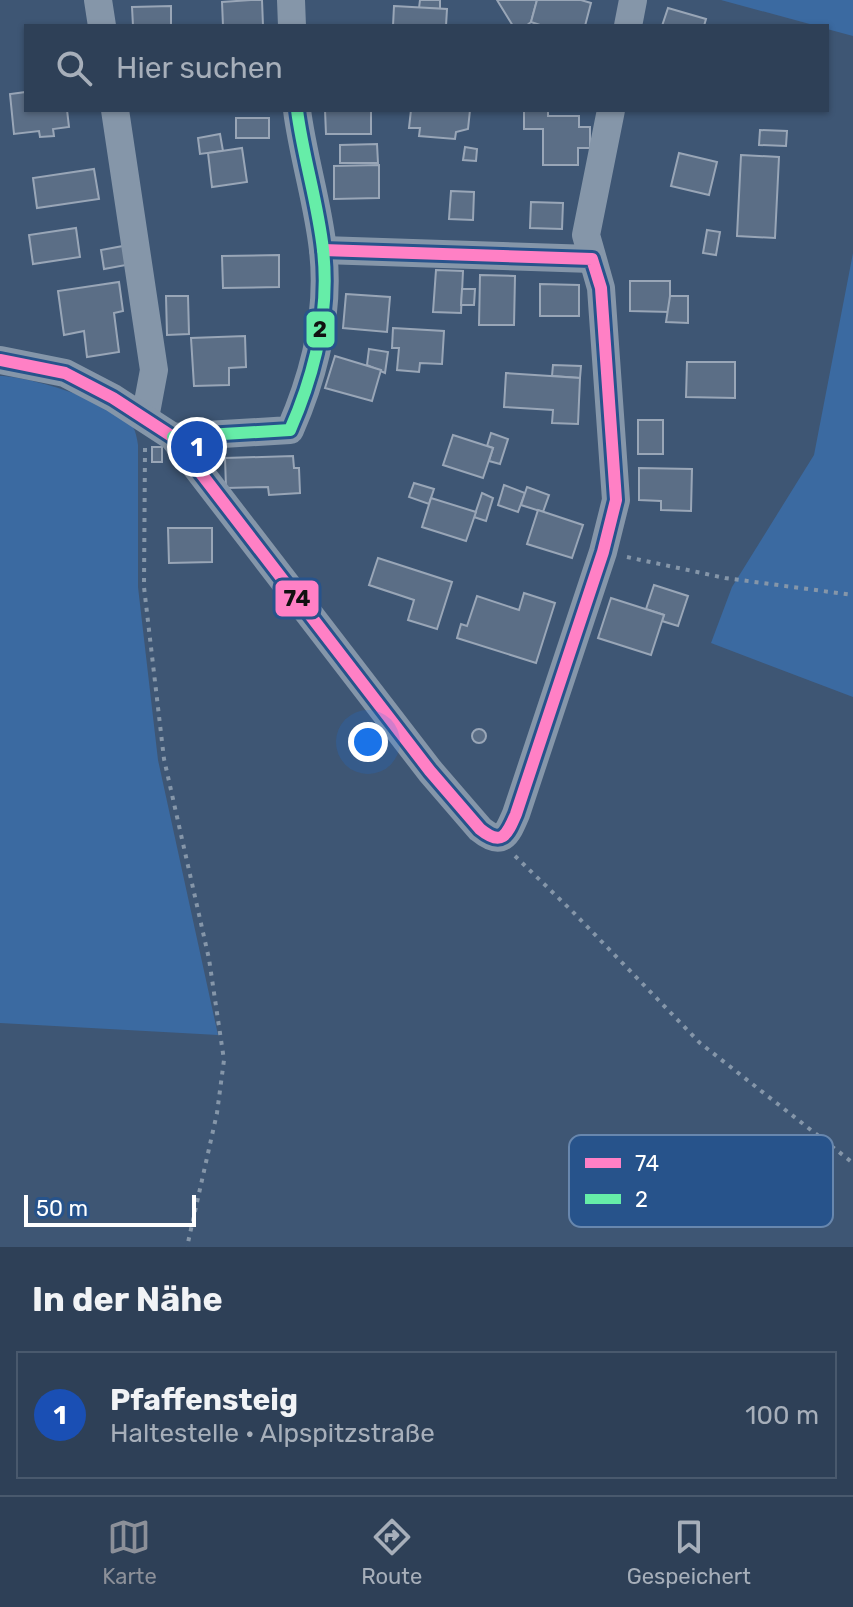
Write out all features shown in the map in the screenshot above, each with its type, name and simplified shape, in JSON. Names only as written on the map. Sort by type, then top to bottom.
[{"type":"street","points":[[98,0],[102,24]]},
{"type":"street","points":[[291,0],[292,24]]},
{"type":"street","points":[[628,24],[633,0]]},
{"type":"street","points":[[115,112],[154,370],[145,418]]},
{"type":"street","points":[[173,437],[290,430],[306,393],[317,347],[324,295],[323,250],[297,112]]},
{"type":"street","points":[[0,360],[65,373],[113,398],[173,437],[430,771],[480,829],[497,839],[509,830],[516,814],[603,552],[616,500],[601,288],[586,235],[611,112]]},
{"type":"street","points":[[323,250],[592,259]]},
{"type":"path","points":[[145,418],[144,587],[164,759],[209,959],[224,1060],[217,1113],[187,1247]]},
{"type":"path","points":[[603,552],[725,578],[853,595]]},
{"type":"path","points":[[497,839],[583,922],[700,1043],[817,1135]]},
{"type":"path","points":[[833,1147],[853,1163]]},
{"type":"shaded area","points":[[721,0],[853,0],[853,36],[829,30],[829,24],[810,24]]},
{"type":"shaded area","points":[[853,253],[853,697],[711,643],[732,587],[814,455]]},
{"type":"shaded area","points":[[0,376],[51,386],[92,400],[124,418],[135,431],[138,445],[138,587],[158,760],[218,1035],[0,1023]]},
{"type":"building","points":[[262,0],[263,24],[223,24],[222,2]]},
{"type":"building","points":[[420,0],[440,0],[440,9],[419,8]]},
{"type":"building","points":[[497,0],[537,0],[531,22],[512,24]]},
{"type":"building","points":[[537,0],[581,0],[591,3],[586,24],[531,22]]},
{"type":"building","points":[[171,6],[171,24],[133,24],[132,7]]},
{"type":"building","points":[[394,6],[447,9],[446,24],[393,24]]},
{"type":"building","points":[[668,8],[706,19],[705,24],[663,24]]},
{"type":"building","points":[[24,92],[24,112],[67,112],[69,127],[53,129],[54,136],[40,137],[39,131],[14,134],[10,94]]},
{"type":"building","points":[[325,112],[371,112],[371,134],[326,134]]},
{"type":"building","points":[[411,112],[470,112],[468,129],[456,132],[455,139],[419,136],[420,128],[409,128]]},
{"type":"building","points":[[524,112],[579,116],[579,127],[590,127],[590,148],[578,148],[578,165],[543,165],[543,129],[524,129]]},
{"type":"building","points":[[236,118],[269,118],[269,138],[236,138]]},
{"type":"building","points":[[760,130],[787,131],[786,146],[759,145]]},
{"type":"building","points":[[220,134],[223,151],[200,154],[198,138]]},
{"type":"building","points":[[377,144],[378,163],[340,163],[340,145]]},
{"type":"building","points":[[465,147],[477,149],[476,161],[463,160]]},
{"type":"building","points":[[242,148],[247,182],[212,187],[208,153]]},
{"type":"building","points":[[679,153],[717,162],[709,195],[671,186]]},
{"type":"building","points":[[741,155],[779,157],[775,238],[737,236]]},
{"type":"building","points":[[379,165],[379,198],[334,199],[334,166]]},
{"type":"building","points":[[94,169],[99,199],[37,208],[33,178]]},
{"type":"building","points":[[451,191],[474,192],[473,220],[449,219]]},
{"type":"building","points":[[531,202],[563,203],[562,229],[530,228]]},
{"type":"building","points":[[76,228],[80,257],[33,264],[29,235]]},
{"type":"building","points":[[707,230],[720,232],[716,255],[703,253]]},
{"type":"building","points":[[123,246],[126,265],[104,269],[101,250]]},
{"type":"building","points":[[279,255],[279,287],[223,288],[222,256]]},
{"type":"building","points":[[436,270],[463,271],[461,313],[433,312]]},
{"type":"building","points":[[480,275],[515,276],[514,325],[479,325]]},
{"type":"building","points":[[630,281],[670,281],[670,312],[630,311]]},
{"type":"building","points":[[119,282],[123,311],[114,313],[119,352],[87,357],[84,331],[64,335],[58,291]]},
{"type":"building","points":[[540,284],[579,285],[579,316],[540,316]]},
{"type":"building","points":[[462,289],[475,289],[474,305],[461,305]]},
{"type":"building","points":[[346,294],[390,297],[387,332],[343,328]]},
{"type":"building","points":[[166,296],[188,296],[189,334],[167,335]]},
{"type":"building","points":[[670,296],[688,296],[688,323],[666,322]]},
{"type":"building","points":[[393,328],[444,331],[442,364],[420,363],[419,372],[397,370],[399,348],[392,348]]},
{"type":"building","points":[[245,336],[246,367],[229,368],[229,385],[194,386],[191,338]]},
{"type":"building","points":[[369,349],[388,352],[385,373],[367,365]]},
{"type":"building","points":[[335,356],[381,370],[372,401],[325,388]]},
{"type":"building","points":[[687,362],[735,362],[735,398],[686,397]]},
{"type":"building","points":[[553,365],[581,366],[580,378],[552,376]]},
{"type":"building","points":[[506,373],[580,378],[578,424],[552,423],[553,410],[504,407]]},
{"type":"building","points":[[638,420],[663,420],[663,454],[638,454]]},
{"type":"building","points":[[491,433],[508,439],[500,464],[489,461],[493,448],[487,446]]},
{"type":"building","points":[[453,435],[493,448],[483,478],[443,465]]},
{"type":"building","points":[[152,447],[162,447],[162,462],[152,462]]},
{"type":"building","points":[[293,456],[294,468],[299,468],[300,493],[269,495],[268,487],[226,488],[225,458]]},
{"type":"building","points":[[639,468],[692,469],[691,511],[661,510],[661,501],[639,500]]},
{"type":"building","points":[[414,483],[434,489],[429,504],[409,497]]},
{"type":"building","points":[[504,485],[525,493],[518,512],[498,505]]},
{"type":"building","points":[[527,487],[549,495],[543,512],[521,505]]},
{"type":"building","points":[[482,493],[493,498],[486,521],[474,517]]},
{"type":"building","points":[[431,498],[476,512],[466,541],[422,527]]},
{"type":"building","points":[[538,510],[583,525],[572,558],[527,544]]},
{"type":"building","points":[[168,528],[212,528],[212,562],[169,563]]},
{"type":"building","points":[[378,558],[452,582],[437,629],[408,620],[414,600],[369,585]]},
{"type":"building","points":[[654,585],[688,596],[678,626],[662,621],[664,615],[646,609]]},
{"type":"building","points":[[524,593],[555,603],[536,663],[457,638],[461,624],[467,626],[477,596],[519,610]]},
{"type":"building","points":[[611,598],[664,615],[651,655],[598,638]]},
{"type":"building","points":[[479,729],[486,736],[479,743],[472,736]]},
{"type":"transit line","name":"2","points":[[173,437],[290,430],[299,409],[318,342],[325,273],[321,232],[297,112]]},
{"type":"transit line","name":"74","points":[[0,360],[65,373],[113,398],[173,437],[430,771],[480,829],[499,838],[510,828],[516,814],[603,552],[616,500],[601,288],[592,259],[323,250]]},
{"type":"place","name":"Pfaffensteig","points":[[197,447]]}]
